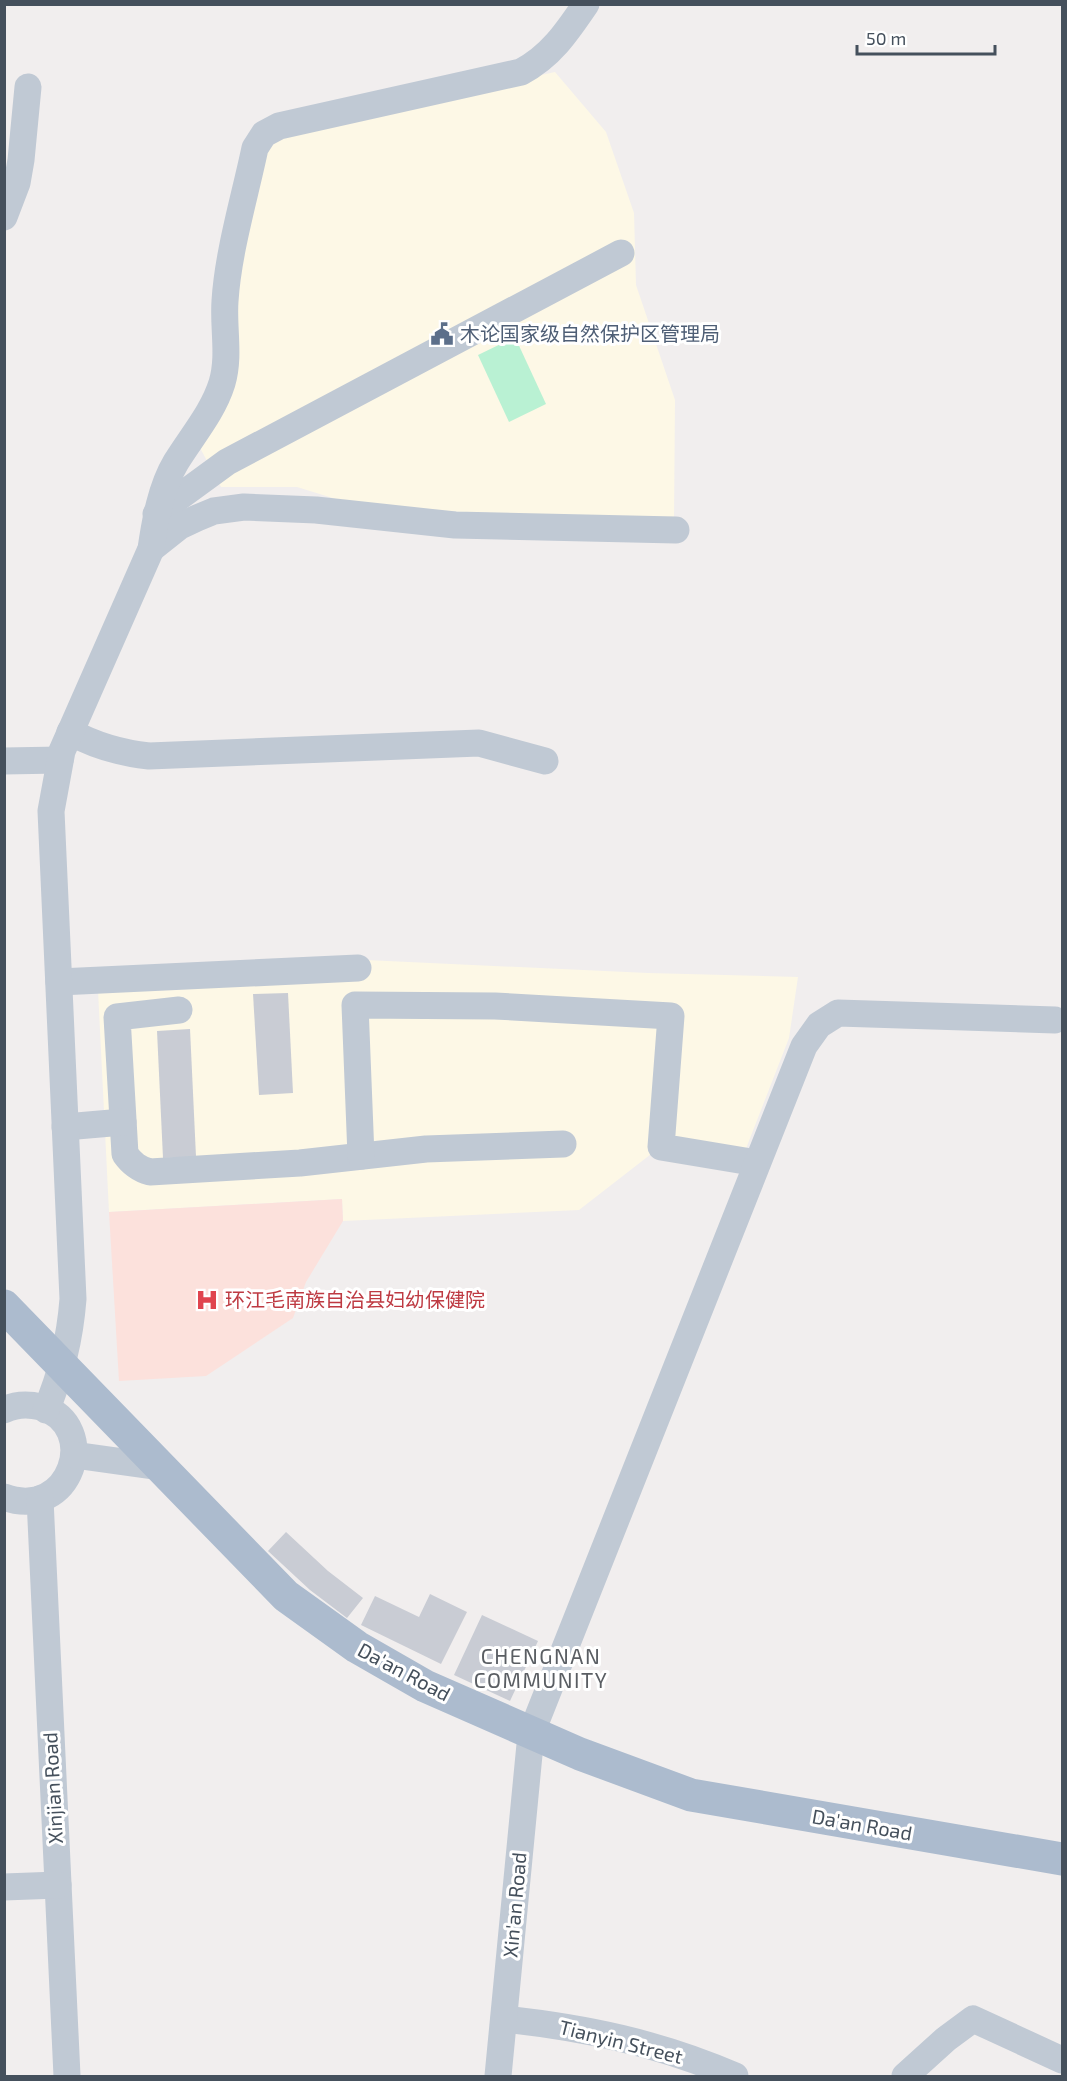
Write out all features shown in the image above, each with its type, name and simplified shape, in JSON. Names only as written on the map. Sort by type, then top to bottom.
[{"type":"main road","name":"Da'an Road","points":[[4,1306],[286,1596],[357,1647],[424,1686],[591,1759],[691,1795],[1062,1859]]},
{"type":"street","points":[[46,1410],[63,1366],[73,1299],[51,811],[62,751],[151,549],[156,514],[174,465],[214,404],[222,382],[226,350],[224,303],[255,148],[264,134],[286,124],[521,72],[547,56],[558,45],[586,4]]},
{"type":"street","points":[[4,217],[17,183],[28,87]]},
{"type":"street","points":[[156,514],[227,462],[621,253]]},
{"type":"street","points":[[151,549],[180,526],[197,518],[214,512],[244,507],[316,510],[455,525],[676,530]]},
{"type":"street","points":[[70,732],[110,749],[149,756],[478,743],[545,761]]},
{"type":"street","points":[[4,761],[60,760]]},
{"type":"street","points":[[59,982],[358,968]]},
{"type":"street","points":[[362,1156],[355,1005],[495,1006],[671,1016],[661,1147],[757,1163]]},
{"type":"street","points":[[179,1010],[117,1017],[125,1155],[135,1166],[150,1172],[300,1163],[426,1149],[563,1144]]},
{"type":"street","name":"Xin'an Road","points":[[498,2076],[531,1734],[804,1046],[819,1025],[838,1013],[1054,1020]]},
{"type":"street","points":[[65,1127],[123,1122]]},
{"type":"street","points":[[4,1410],[20,1405],[32,1405],[46,1410],[62,1421],[69,1431],[74,1455],[68,1478],[51,1494],[29,1502],[4,1497]]},
{"type":"street","points":[[74,1455],[160,1467]]},
{"type":"street","name":"Xinjian Road","points":[[40,1499],[67,2076]]},
{"type":"street","points":[[4,1887],[58,1885]]},
{"type":"street","name":"Tianyin Street","points":[[504,2019],[589,2030],[645,2043],[735,2076]]},
{"type":"street","points":[[905,2076],[946,2039],[973,2019],[1062,2060]]},
{"type":"shaded area","name":"木论国家级自然保护区管理局","points":[[555,72],[606,132],[634,213],[636,285],[675,400],[674,520],[365,508],[297,487],[221,487],[199,446],[260,150],[287,130]]},
{"type":"shaded area","points":[[366,960],[648,973],[798,977],[789,1038],[740,1164],[655,1151],[579,1210],[343,1221],[342,1199],[109,1212],[98,990]]},
{"type":"shaded area","name":"环江毛南族自治县妇幼保健院","points":[[342,1199],[343,1221],[306,1282],[293,1318],[206,1376],[119,1381],[109,1212]]},
{"type":"green space","points":[[515,337],[546,404],[509,422],[478,355]]},
{"type":"building","points":[[288,993],[293,1093],[259,1095],[253,994]]},
{"type":"building","points":[[190,1029],[196,1157],[163,1158],[157,1031]]},
{"type":"building","points":[[286,1532],[328,1571],[363,1598],[347,1618],[310,1590],[268,1551]]},
{"type":"building","points":[[430,1594],[467,1612],[441,1664],[361,1625],[375,1596],[419,1617]]},
{"type":"building","points":[[482,1615],[538,1641],[510,1701],[454,1675]]},
{"type":"place","name":"木论国家级自然保护区管理局","points":[[442,334]]},
{"type":"place","name":"环江毛南族自治县妇幼保健院","points":[[207,1300]]},
{"type":"district","name":"CHENGNAN COMMUNITY","points":[[541,1669]]}]
